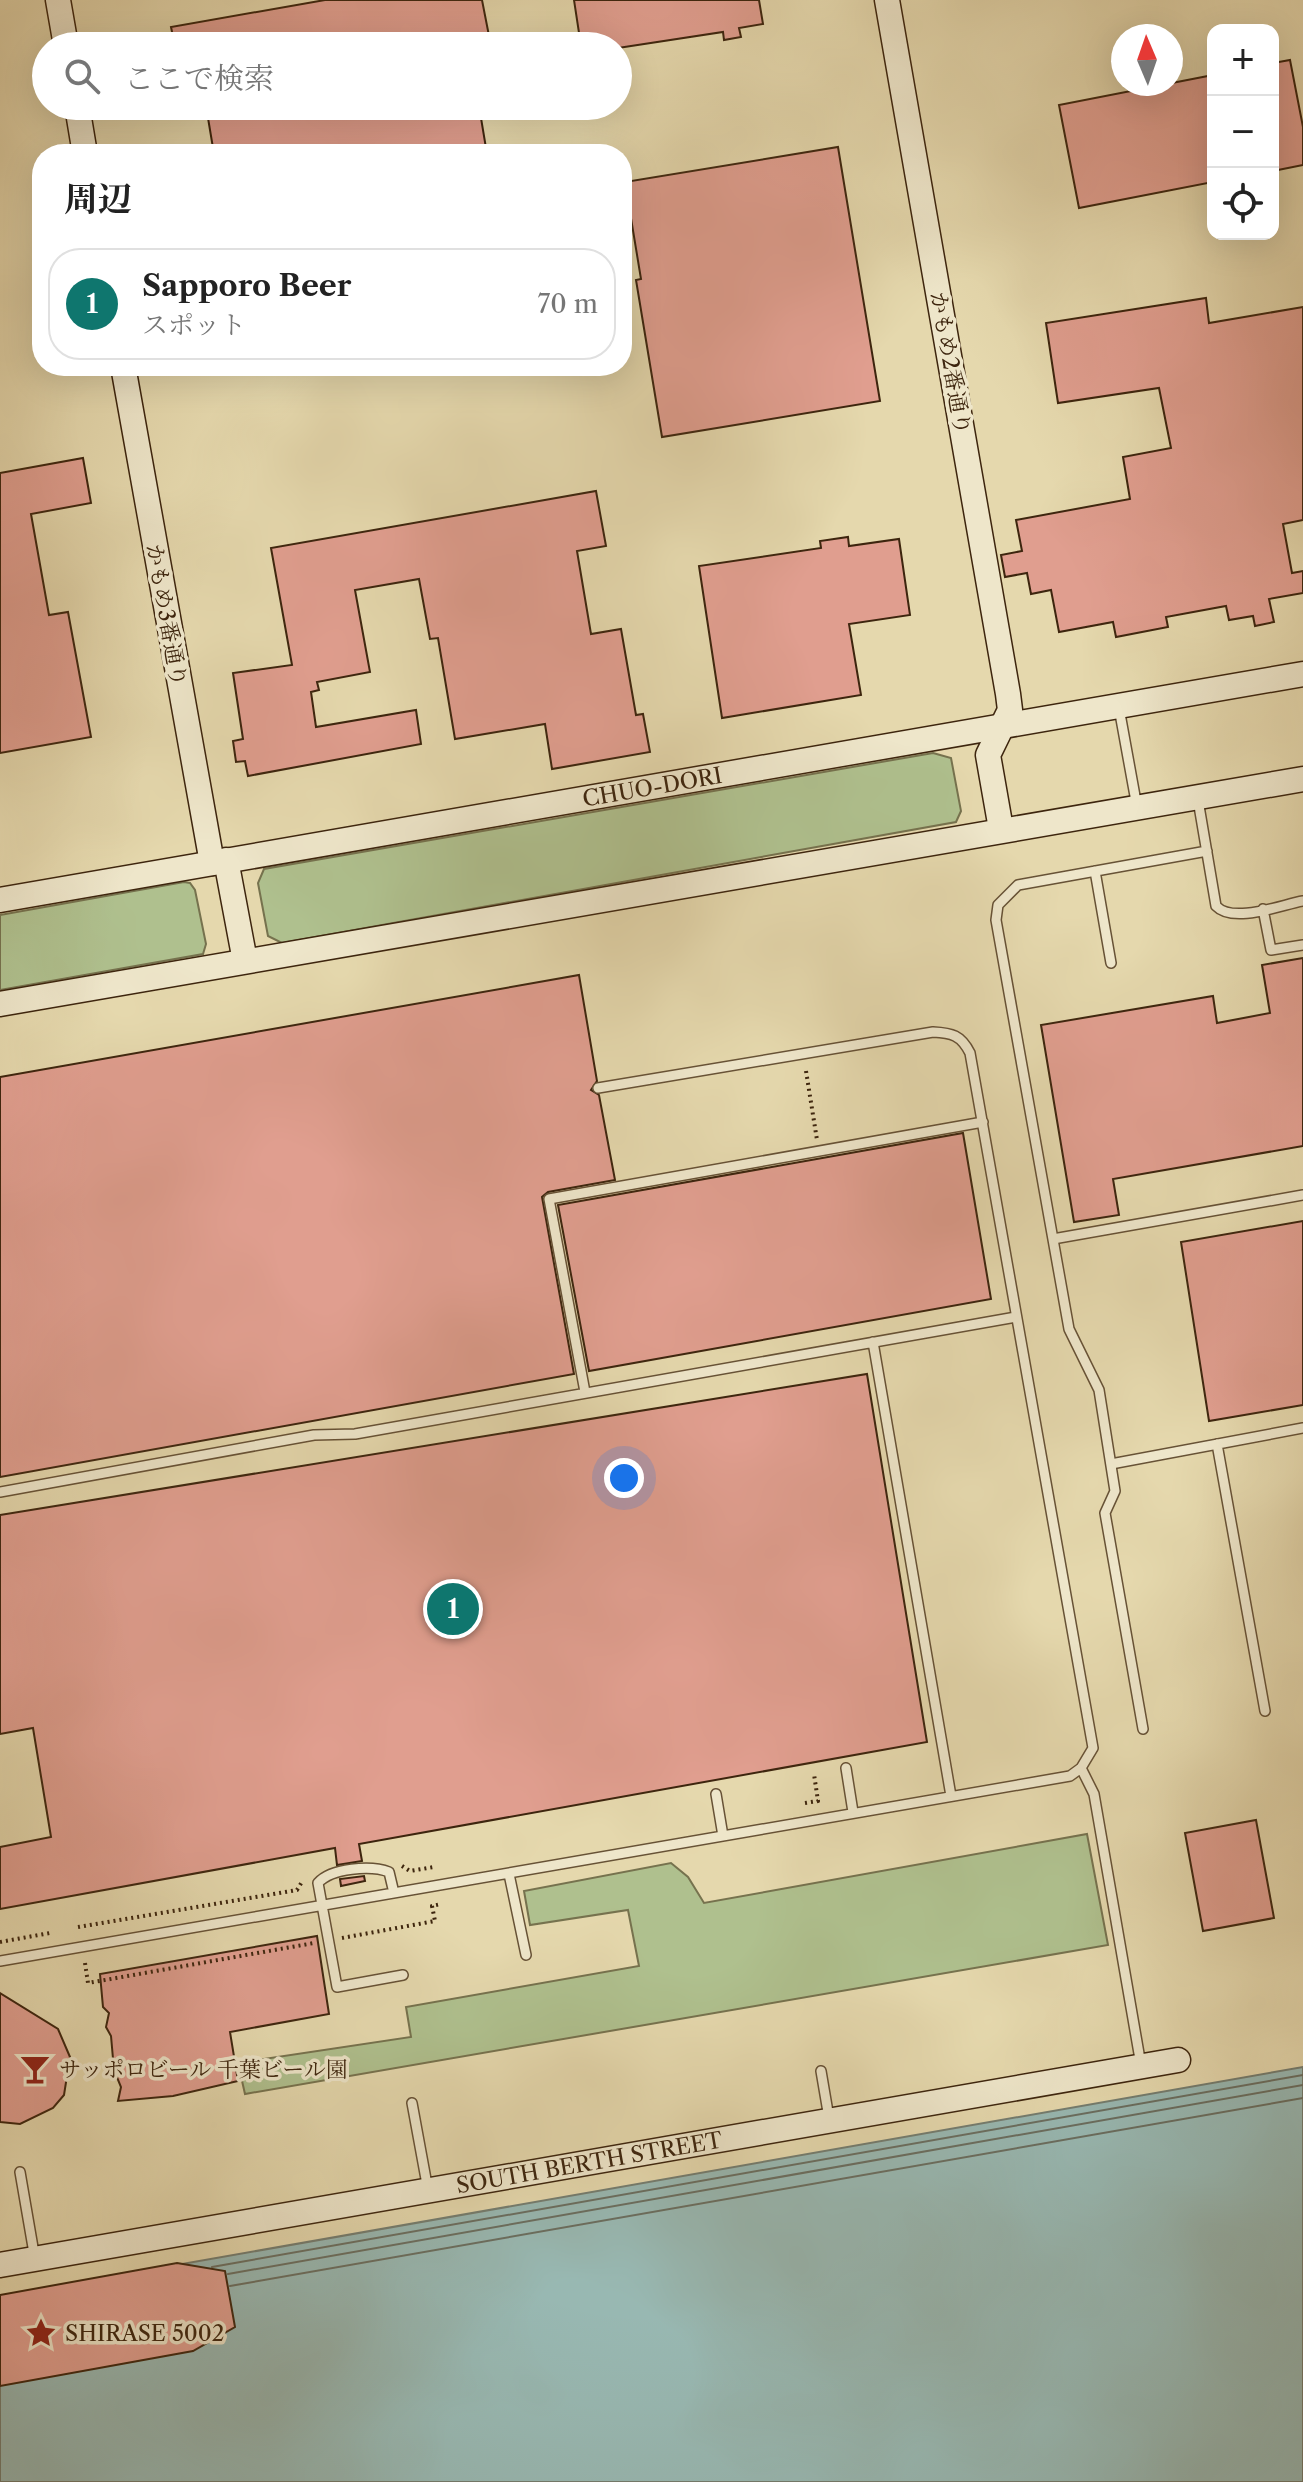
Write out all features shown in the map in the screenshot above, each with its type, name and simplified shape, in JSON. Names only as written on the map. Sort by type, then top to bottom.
[{"type":"street","points":[[58,0],[64,32]]},
{"type":"street","name":"かもめ2番通り","points":[[887,0],[1008,694],[1010,710],[988,755],[1001,829]]},
{"type":"street","points":[[79,120],[83,144]]},
{"type":"street","name":"かもめ3番通り","points":[[125,376],[219,862],[245,961]]},
{"type":"street","name":"CHUO-DORI","points":[[0,900],[1303,674]]},
{"type":"street","points":[[0,1004],[1303,779]]},
{"type":"street","name":"SOUTH BERTH STREET","points":[[0,2265],[1178,2060]]},
{"type":"lane","points":[[1119,705],[1137,807]]},
{"type":"lane","points":[[1198,796],[1216,906],[1220,911],[1239,913],[1303,901]]},
{"type":"lane","points":[[1143,1729],[1105,1513],[1115,1491],[1111,1464],[1095,1378],[1069,1329],[996,920],[998,905],[1018,885],[1207,851]]},
{"type":"lane","points":[[1095,871],[1111,963]]},
{"type":"lane","points":[[1263,909],[1271,950],[1303,945]]},
{"type":"lane","points":[[0,1961],[1070,1776],[1081,1768],[1093,1748],[983,1122],[965,1041],[953,1033],[933,1032],[598,1088]]},
{"type":"lane","points":[[585,1392],[549,1199],[983,1122]]},
{"type":"lane","points":[[1053,1239],[1303,1195]]},
{"type":"lane","points":[[0,1492],[314,1435],[355,1434],[1016,1317]]},
{"type":"lane","points":[[873,1342],[951,1796]]},
{"type":"lane","points":[[1111,1464],[1303,1428]]},
{"type":"lane","points":[[1217,1444],[1265,1711]]},
{"type":"lane","points":[[846,1768],[853,1812]]},
{"type":"lane","points":[[1081,1768],[1094,1794],[1141,2067]]},
{"type":"lane","points":[[716,1794],[723,1836]]},
{"type":"lane","points":[[394,1893],[389,1872],[376,1867],[325,1876],[318,1883],[337,1987],[403,1975]]},
{"type":"lane","points":[[509,1874],[526,1955]]},
{"type":"lane","points":[[821,2071],[830,2121]]},
{"type":"lane","points":[[412,2103],[428,2190]]},
{"type":"lane","points":[[20,2172],[35,2259]]},
{"type":"path","points":[[806,1071],[819,1151]]},
{"type":"path","points":[[805,1803],[818,1801],[814,1774]]},
{"type":"path","points":[[397,1863],[410,1871],[434,1867]]},
{"type":"path","points":[[78,1927],[297,1890],[310,1869]]},
{"type":"path","points":[[85,1963],[88,1983],[435,1921],[432,1906],[441,1904]]},
{"type":"path","points":[[0,1942],[50,1933]]},
{"type":"green space","points":[[933,753],[951,758],[961,811],[956,822],[282,943],[268,936],[258,883],[264,869]]},
{"type":"green space","points":[[190,883],[195,890],[206,944],[203,954],[0,990],[0,915]]},
{"type":"green space","points":[[1087,1834],[1108,1945],[245,2094],[238,2063],[411,2037],[406,2007],[639,1966],[628,1910],[530,1925],[524,1891],[671,1863],[688,1877],[704,1903]]},
{"type":"water","points":[[1303,2067],[1303,2482],[0,2482],[0,2296]]},
{"type":"building","points":[[325,0],[482,0],[488,32],[172,32],[171,27]]},
{"type":"building","points":[[574,0],[759,0],[763,24],[739,28],[741,37],[724,40],[723,32],[632,46],[632,32],[579,32]]},
{"type":"building","points":[[1290,60],[1303,127],[1303,165],[1279,170],[1279,96],[1279,62]]},
{"type":"building","points":[[1207,76],[1207,183],[1079,208],[1059,105],[1111,95],[1183,96],[1183,81]]},
{"type":"building","points":[[208,120],[481,120],[485,144],[212,144]]},
{"type":"building","points":[[838,147],[880,401],[662,437],[636,280],[641,279],[632,224],[632,181]]},
{"type":"building","points":[[1206,298],[1209,323],[1303,307],[1303,520],[1283,524],[1292,573],[1303,571],[1303,593],[1269,599],[1274,622],[1255,626],[1253,616],[1229,620],[1226,606],[1166,617],[1168,627],[1116,637],[1113,622],[1059,632],[1051,590],[1031,594],[1027,573],[1005,577],[1001,555],[1022,551],[1016,520],[1130,499],[1123,457],[1171,448],[1159,388],[1058,403],[1046,323]]},
{"type":"building","points":[[83,458],[91,503],[31,514],[49,615],[68,612],[91,737],[0,753],[0,473]]},
{"type":"building","points":[[596,491],[606,546],[577,551],[591,634],[621,629],[636,715],[643,714],[650,752],[552,769],[545,724],[455,739],[438,638],[430,639],[419,579],[355,590],[370,672],[317,682],[319,690],[311,692],[316,727],[416,710],[421,744],[248,776],[245,761],[236,762],[233,741],[243,739],[233,673],[292,665],[271,548]]},
{"type":"building","points":[[848,537],[849,546],[899,539],[910,615],[849,624],[861,695],[722,718],[699,566],[821,548],[820,541]]},
{"type":"building","points":[[1303,958],[1303,1146],[1113,1179],[1119,1215],[1074,1222],[1041,1025],[1213,996],[1217,1023],[1270,1013],[1262,965]]},
{"type":"building","points":[[579,975],[597,1081],[591,1090],[599,1095],[615,1180],[548,1192],[542,1197],[574,1374],[0,1477],[0,1077]]},
{"type":"building","points":[[963,1133],[991,1299],[589,1371],[558,1205]]},
{"type":"building","points":[[1303,1221],[1303,1405],[1209,1421],[1181,1242]]},
{"type":"building","points":[[867,1374],[927,1742],[359,1844],[362,1861],[337,1865],[335,1848],[0,1909],[0,1847],[51,1837],[33,1728],[0,1734],[0,1515]]},
{"type":"building","points":[[1256,1820],[1274,1918],[1203,1931],[1185,1833]]},
{"type":"building","points":[[364,1876],[365,1881],[341,1886],[340,1879]]},
{"type":"building","points":[[317,1936],[329,2014],[230,2032],[238,2081],[173,2096],[118,2101],[121,2087],[114,2070],[111,2036],[106,2027],[109,2013],[103,2007],[100,1974]]},
{"type":"building","name":"サッポロビール 千葉ビール園","points":[[0,1993],[58,2029],[70,2057],[64,2095],[53,2108],[20,2124],[0,2122]]},
{"type":"building","points":[[177,2263],[225,2271],[235,2327],[193,2351],[0,2386],[0,2295]]},
{"type":"place","name":"Sapporo Beer","points":[[453,1609]]},
{"type":"place","name":"サッポロビール 千葉ビール園","points":[[35,2069]]},
{"type":"place","name":"SHIRASE 5002","points":[[41,2333]]}]
